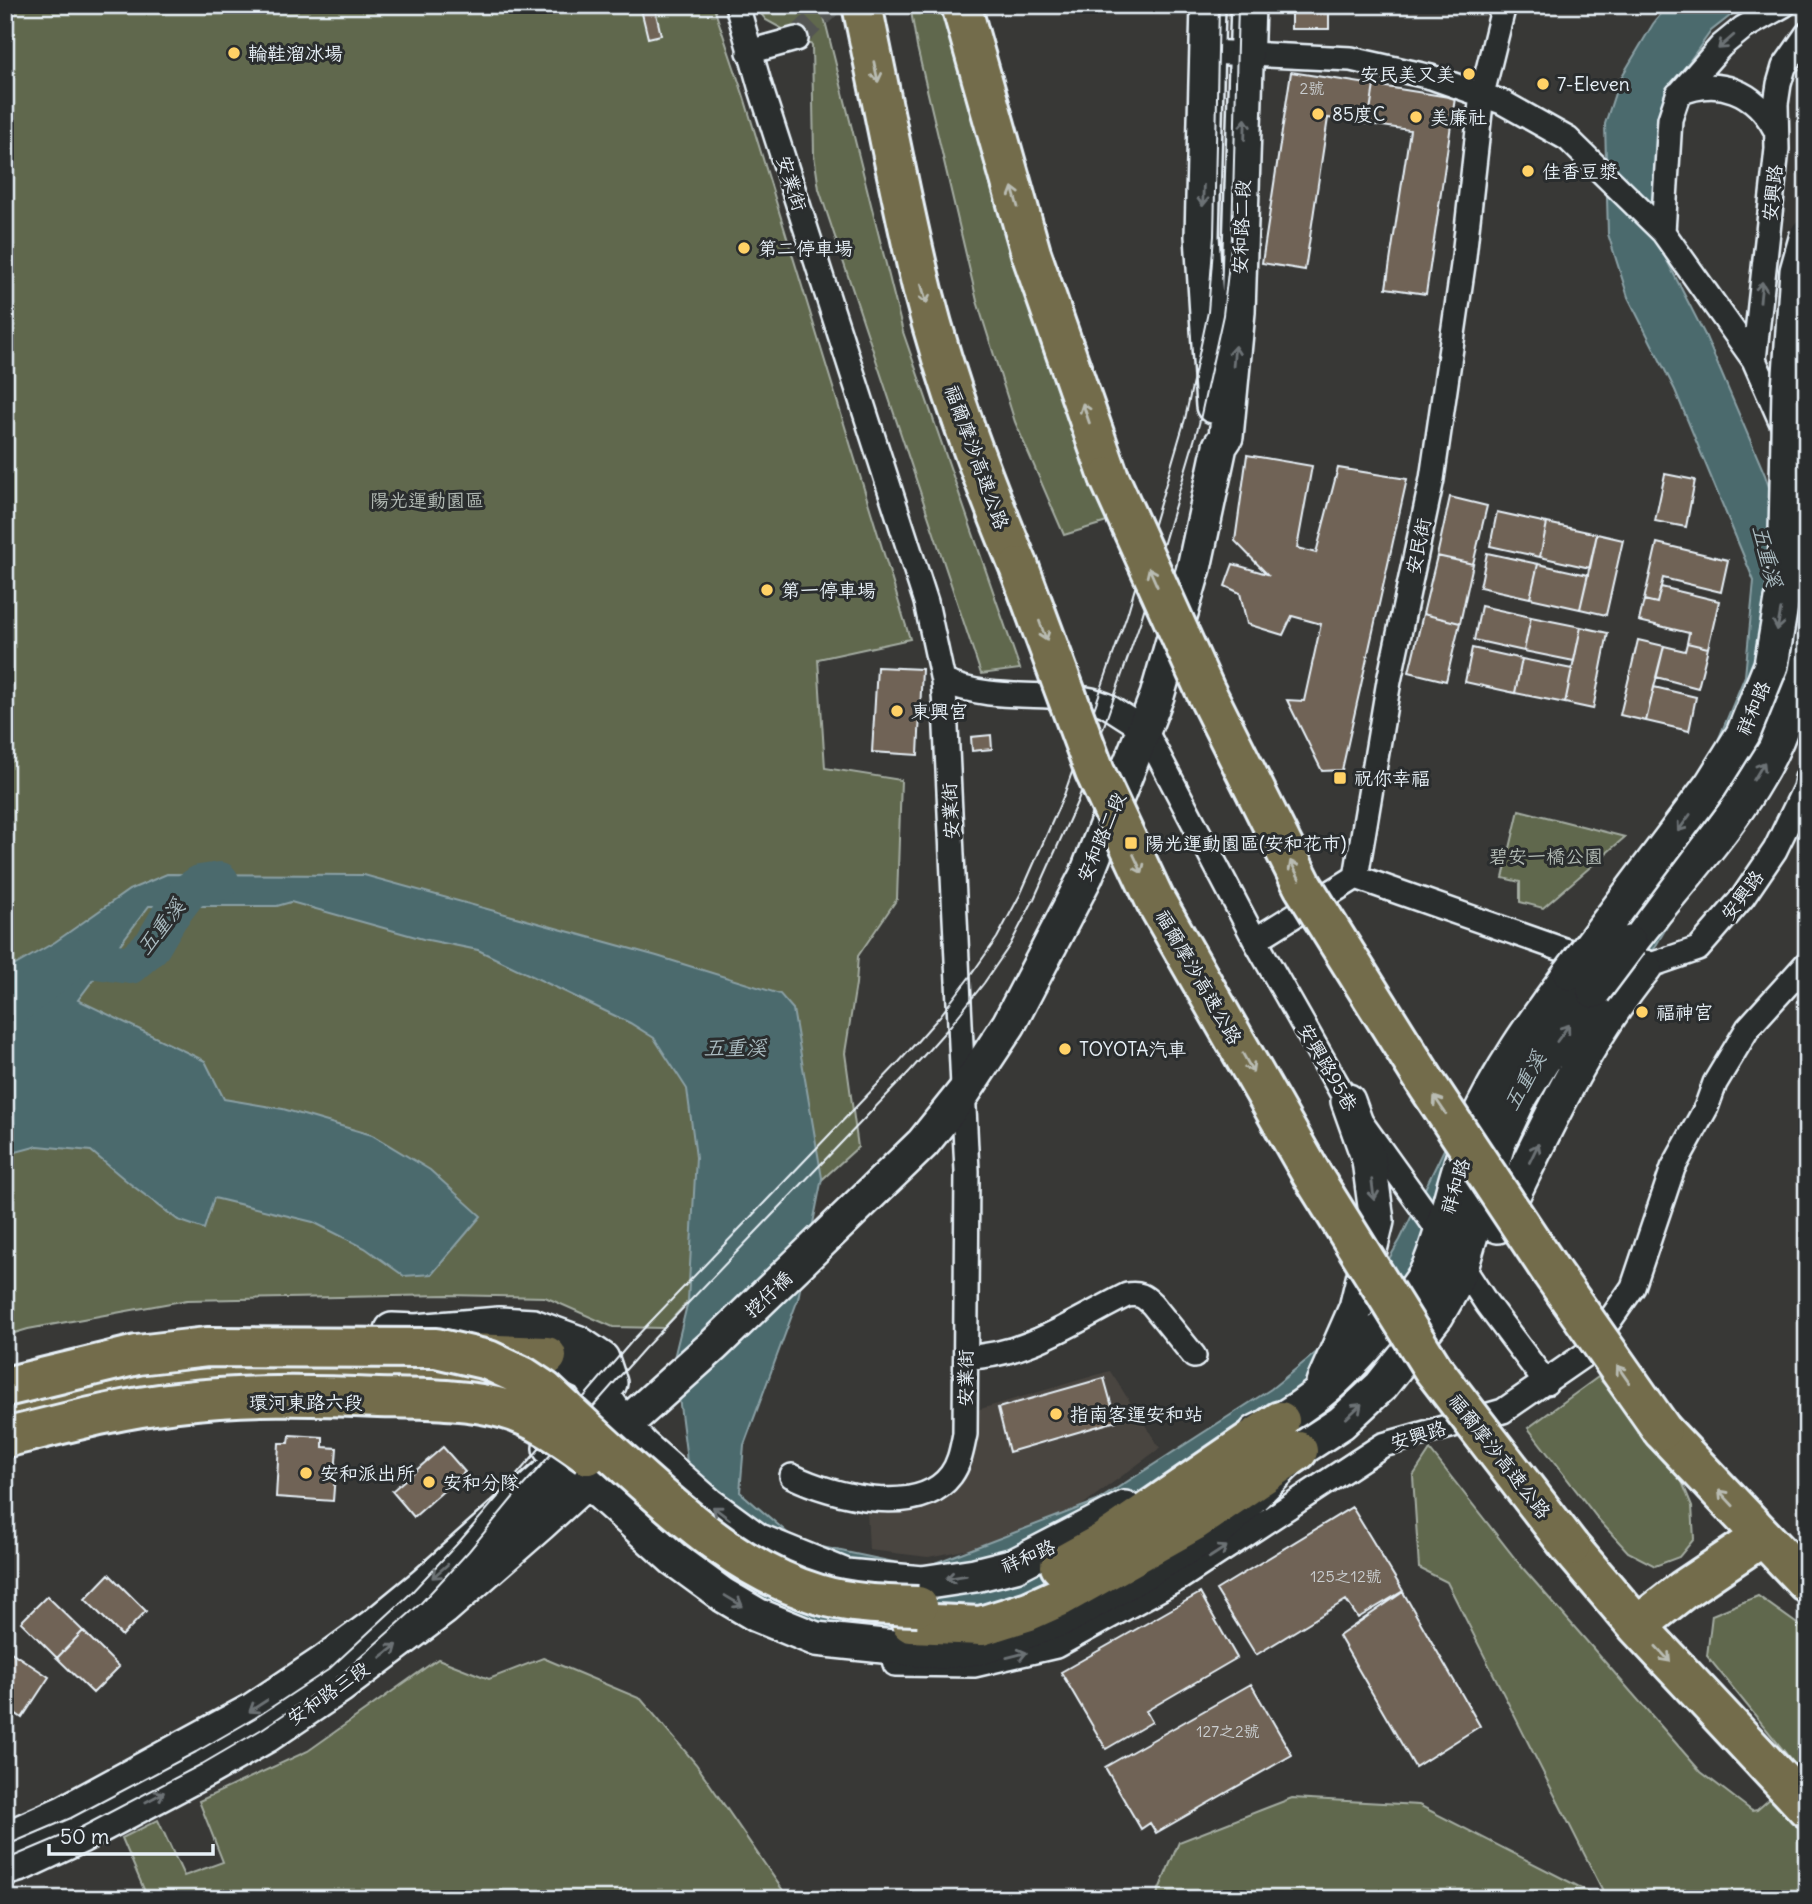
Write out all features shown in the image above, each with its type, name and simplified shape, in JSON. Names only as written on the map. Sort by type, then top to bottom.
[{"type":"highway","name":"福爾摩沙高速公路","points":[[862,5],[923,292],[951,386],[983,480],[1019,567],[1095,772],[1155,900],[1312,1175],[1433,1369],[1570,1547],[1637,1626],[1807,1808]]},
{"type":"highway","points":[[961,5],[1031,253],[1109,477],[1205,691],[1303,886],[1442,1108],[1552,1273],[1662,1430],[1807,1583]]},
{"type":"highway","points":[[5,1387],[137,1356],[207,1348],[436,1348],[488,1360],[524,1377],[545,1391],[679,1514],[715,1544],[745,1563],[784,1582],[818,1594],[869,1604],[907,1625]]},
{"type":"highway","points":[[5,1418],[157,1381],[199,1374],[503,1353],[547,1356]]},
{"type":"highway","points":[[5,1405],[202,1360],[281,1355],[380,1363],[482,1364],[522,1378],[593,1454]]},
{"type":"highway","points":[[5,1438],[91,1417],[175,1402],[266,1395],[447,1400],[505,1409],[563,1437],[591,1458],[673,1531],[723,1569],[763,1591],[809,1608],[864,1619],[907,1625],[981,1626],[1030,1611],[1060,1597],[1193,1522],[1289,1436]]},
{"type":"highway","points":[[1637,1626],[1683,1590],[1762,1537]]},
{"type":"main road","name":"安和路二段","points":[[1209,5],[1202,236],[1215,435],[1220,446]]},
{"type":"main road","name":"安和路二段","points":[[885,1182],[923,1143],[964,1092],[1009,1024],[1086,876],[1145,730],[1194,568],[1220,446],[1226,437],[1238,312],[1248,5]]},
{"type":"main road","name":"祥和路","points":[[1289,1436],[1317,1397],[1355,1361],[1427,1271],[1473,1130],[1492,1088],[1517,1045],[1711,785],[1743,734],[1771,666],[1785,582],[1789,389],[1797,271],[1807,235]]},
{"type":"main road","name":"祥和路","points":[[593,1454],[673,1474],[757,1541],[794,1557],[846,1576],[922,1583],[1015,1565],[1094,1526],[1170,1483],[1225,1446],[1289,1436],[1341,1423],[1381,1386],[1437,1315],[1462,1265],[1498,1144],[1518,1101],[1542,1062],[1639,932],[1715,839],[1770,753],[1793,692],[1807,620]]},
{"type":"main road","points":[[1462,1265],[1493,1236],[1583,1054],[1640,967]]},
{"type":"main road","points":[[1317,1397],[1356,1308],[1377,1222],[1369,1160],[1348,1101]]},
{"type":"main road","name":"挖仔橋","points":[[648,1404],[885,1182]]},
{"type":"main road","points":[[5,1370],[89,1350],[199,1334],[246,1331],[416,1331],[499,1324],[533,1326],[577,1342],[602,1359],[593,1454]]},
{"type":"main road","points":[[416,1331],[531,1345],[547,1356],[588,1375],[593,1454],[632,1522],[675,1560],[723,1595],[757,1615],[816,1639],[849,1644],[907,1625]]},
{"type":"main road","name":"環河東路六段","points":[[5,1448],[113,1417],[156,1410],[255,1401],[347,1401],[467,1406],[493,1410],[535,1434],[593,1454]]},
{"type":"main road","name":"安和路三段","points":[[5,1839],[65,1812],[251,1711],[323,1663],[492,1546],[648,1404]]},
{"type":"main road","points":[[632,1522],[673,1474]]},
{"type":"main road","name":"安和路三段","points":[[5,1869],[81,1836],[266,1736],[339,1687],[444,1608],[492,1546]]},
{"type":"street","name":"安業街","points":[[737,5],[749,52],[926,602],[943,681],[968,1171],[965,1434],[960,1457],[951,1475],[940,1486],[925,1494],[881,1500],[832,1492],[792,1476]]},
{"type":"street","name":"安民街","points":[[1356,877],[1389,681],[1432,479],[1463,265],[1482,94],[1504,5]]},
{"type":"street","points":[[1658,226],[1670,119],[1678,95],[1721,46],[1743,27],[1784,5]]},
{"type":"street","name":"安興路","points":[[1754,360],[1777,149],[1775,129],[1779,84],[1784,67],[1807,34]]},
{"type":"street","points":[[749,52],[796,39]]},
{"type":"street","points":[[1208,52],[1351,60],[1431,76],[1517,109],[1568,139],[1658,226],[1754,360],[1782,421],[1807,512]]},
{"type":"street","points":[[1678,95],[1705,85],[1721,86],[1754,102],[1768,116],[1775,129]]},
{"type":"street","points":[[943,681],[961,689],[985,694],[1092,700],[1145,730]]},
{"type":"street","name":"安興路95巷","points":[[1145,730],[1255,940],[1348,1101],[1487,1304],[1546,1383]]},
{"type":"street","name":"安興路","points":[[1640,967],[1698,949],[1743,897],[1775,850],[1805,788],[1807,778]]},
{"type":"street","points":[[1255,940],[1356,877],[1564,950],[1640,967]]},
{"type":"street","name":"安興路","points":[[907,1625],[895,1664],[974,1665],[1056,1646],[1180,1578],[1383,1446],[1503,1411],[1587,1353],[1633,1287],[1673,1168],[1706,1108],[1715,1083],[1748,1028],[1807,963]]},
{"type":"street","points":[[966,1357],[982,1357],[1012,1349],[1076,1323],[1127,1295],[1136,1293],[1146,1297],[1194,1356]]},
{"type":"shaded area","points":[[1110,1371],[1160,1448],[1081,1506],[980,1547],[928,1557],[869,1550],[867,1511],[913,1510],[946,1494],[969,1463],[977,1434],[977,1410]]},
{"type":"green space","name":"陽光運動園區","points":[[5,5],[713,5],[744,97],[910,639],[818,659],[825,768],[901,780],[897,899],[858,956],[845,1053],[858,1147],[688,1301],[664,1328],[613,1327],[545,1297],[447,1295],[187,1300],[28,1329],[5,1336]]},
{"type":"green space","points":[[754,5],[821,5],[903,332],[1020,669],[981,674],[819,189],[814,155],[812,45],[766,20]]},
{"type":"green space","points":[[910,5],[945,5],[1026,301],[1110,521],[1064,535],[1015,422],[977,301],[917,47]]},
{"type":"green space","name":"碧安一橋公園","points":[[1519,810],[1625,837],[1543,908],[1520,902],[1520,882],[1503,878]]},
{"type":"green space","points":[[1598,1377],[1676,1467],[1692,1506],[1694,1539],[1679,1557],[1655,1566],[1628,1552],[1599,1520],[1528,1428]]},
{"type":"green space","points":[[1430,1450],[1521,1566],[1701,1772],[1752,1811],[1757,1810],[1801,1772],[1707,1656],[1712,1615],[1758,1596],[1807,1631],[1807,1899],[1607,1899],[1447,1582],[1419,1568],[1413,1476]]},
{"type":"green space","points":[[543,1658],[641,1699],[696,1764],[786,1895],[782,1899],[148,1899],[122,1838],[158,1820],[184,1876],[223,1862],[199,1801],[308,1751],[438,1659],[489,1679]]},
{"type":"green space","points":[[1292,1798],[1419,1805],[1603,1899],[1155,1899],[1179,1842]]},
{"type":"water","name":"五重溪","points":[[1668,5],[1744,5],[1711,31],[1684,69],[1655,162],[1662,251],[1706,337],[1765,475],[1804,595],[1807,647],[1690,887],[1654,949],[1559,1072],[1442,1313],[1327,1413],[1060,1602],[912,1650],[815,1639],[726,1584],[692,1537],[686,1452],[674,1358],[688,1301],[696,1157],[687,1089],[654,1038],[630,1023],[478,950],[423,939],[291,902],[277,906],[149,906],[78,1000],[205,1061],[224,1099],[283,1109],[372,1135],[430,1170],[481,1216],[432,1274],[404,1276],[365,1248],[313,1222],[214,1198],[204,1229],[178,1220],[91,1151],[38,1146],[5,1155],[5,971],[55,942],[129,890],[167,874],[364,875],[657,956],[780,994],[793,1009],[822,1178],[798,1299],[744,1445],[740,1492],[798,1542],[922,1568],[1097,1501],[1271,1389],[1350,1325],[1400,1240],[1483,1069],[1545,977],[1704,774],[1745,676],[1754,581],[1675,390],[1628,297],[1608,234],[1605,124],[1619,81],[1653,24]]},
{"type":"building","points":[[640,5],[654,5],[661,35],[648,38]]},
{"type":"building","points":[[1291,5],[1329,5],[1329,29],[1291,29]]},
{"type":"building","points":[[1291,72],[1374,85],[1368,124],[1328,118],[1305,270],[1262,263]]},
{"type":"building","points":[[1374,85],[1455,98],[1426,294],[1386,288],[1410,130],[1368,124]]},
{"type":"building","points":[[1247,455],[1312,466],[1297,548],[1316,553],[1338,468],[1407,479],[1342,770],[1322,771],[1287,700],[1304,701],[1321,624],[1292,616],[1283,635],[1247,624],[1240,593],[1225,586],[1233,564],[1267,574],[1235,541]]},
{"type":"building","points":[[1665,474],[1695,480],[1686,527],[1655,521]]},
{"type":"building","points":[[1450,497],[1487,506],[1473,564],[1437,556]]},
{"type":"building","points":[[1497,512],[1547,523],[1540,557],[1490,546]]},
{"type":"building","points":[[1547,523],[1597,534],[1590,568],[1540,557]]},
{"type":"building","points":[[1597,534],[1623,540],[1606,615],[1580,609]]},
{"type":"building","points":[[1657,543],[1728,560],[1721,592],[1663,578],[1657,603],[1644,600]]},
{"type":"building","points":[[1487,553],[1538,564],[1530,598],[1480,587]]},
{"type":"building","points":[[1437,556],[1473,564],[1460,623],[1423,614]]},
{"type":"building","points":[[1538,564],[1588,575],[1580,609],[1530,598]]},
{"type":"building","points":[[1661,587],[1719,601],[1708,648],[1687,643],[1689,633],[1639,621],[1644,600],[1657,603]]},
{"type":"building","points":[[1481,606],[1531,617],[1524,651],[1474,640]]},
{"type":"building","points":[[1423,614],[1460,623],[1446,681],[1409,672]]},
{"type":"building","points":[[1531,617],[1581,627],[1574,661],[1524,651]]},
{"type":"building","points":[[1581,627],[1608,633],[1593,709],[1565,703]]},
{"type":"building","points":[[1638,640],[1664,646],[1646,721],[1620,715]]},
{"type":"building","points":[[1687,643],[1708,648],[1698,688],[1656,677],[1664,646],[1685,651]]},
{"type":"building","points":[[1472,648],[1522,659],[1515,693],[1465,682]]},
{"type":"building","points":[[1522,659],[1572,669],[1565,703],[1515,693]]},
{"type":"building","name":"東興宮","points":[[877,667],[922,669],[918,755],[872,752]]},
{"type":"building","points":[[1654,687],[1696,697],[1689,731],[1646,721]]},
{"type":"building","points":[[991,735],[992,749],[972,751],[971,737]]},
{"type":"building","name":"指南客運安和站","points":[[1104,1378],[1116,1421],[1009,1452],[998,1408]]},
{"type":"building","name":"安和派出所","points":[[290,1435],[323,1437],[323,1447],[337,1448],[333,1501],[276,1497],[279,1443],[289,1443]]},
{"type":"building","name":"安和分隊","points":[[443,1447],[465,1472],[414,1517],[392,1491]]},
{"type":"building","points":[[1352,1507],[1403,1591],[1358,1618],[1346,1600],[1256,1655],[1216,1590]]},
{"type":"building","points":[[109,1574],[146,1611],[122,1636],[85,1599]]},
{"type":"building","points":[[1403,1592],[1480,1726],[1415,1767],[1339,1636]]},
{"type":"building","points":[[1200,1593],[1237,1658],[1146,1711],[1152,1722],[1106,1749],[1061,1672]]},
{"type":"building","points":[[47,1596],[83,1631],[57,1658],[21,1622]]},
{"type":"building","points":[[83,1631],[119,1667],[93,1693],[57,1658]]},
{"type":"building","points":[[5,1648],[49,1677],[22,1718],[5,1706]]},
{"type":"building","points":[[1251,1684],[1292,1755],[1156,1833],[1150,1823],[1141,1829],[1105,1767]]},
{"type":"waterway","name":"五重溪","points":[[5,1013],[76,957],[130,965],[152,946],[188,892],[200,884],[220,881]]},
{"type":"tunnel","points":[[796,39],[831,5]]},
{"type":"tram line","points":[[5,1846],[71,1818],[196,1752],[255,1718],[328,1670],[410,1594],[459,1542],[633,1340],[899,1062],[940,1016],[997,938],[1021,893],[1064,795],[1127,615],[1185,419],[1208,312],[1214,236],[1219,5]]},
{"type":"tram line","points":[[5,1860],[76,1830],[202,1764],[262,1729],[335,1680],[421,1603],[644,1349],[910,1071],[951,1025],[1010,945],[1034,899],[1078,800],[1141,620],[1199,424],[1223,315],[1232,238],[1238,5]]},
{"type":"place","name":"輪鞋溜冰場","points":[[234,53]]},
{"type":"place","name":"安民美又美","points":[[1469,74]]},
{"type":"place","name":"7-Eleven","points":[[1543,84]]},
{"type":"place","name":"85度C","points":[[1318,114]]},
{"type":"place","name":"美廉社","points":[[1416,117]]},
{"type":"place","name":"佳香豆漿","points":[[1528,171]]},
{"type":"place","name":"第二停車場","points":[[744,248]]},
{"type":"place","name":"第一停車場","points":[[767,590]]},
{"type":"place","name":"東興宮","points":[[897,711]]},
{"type":"place","name":"祝你幸福","points":[[1340,778]]},
{"type":"place","name":"陽光運動園區(安和花市)","points":[[1131,843]]},
{"type":"place","name":"福神宮","points":[[1642,1012]]},
{"type":"place","name":"TOYOTA汽車","points":[[1065,1049]]},
{"type":"place","name":"指南客運安和站","points":[[1056,1414]]},
{"type":"place","name":"安和派出所","points":[[306,1473]]},
{"type":"place","name":"安和分隊","points":[[429,1482]]}]
